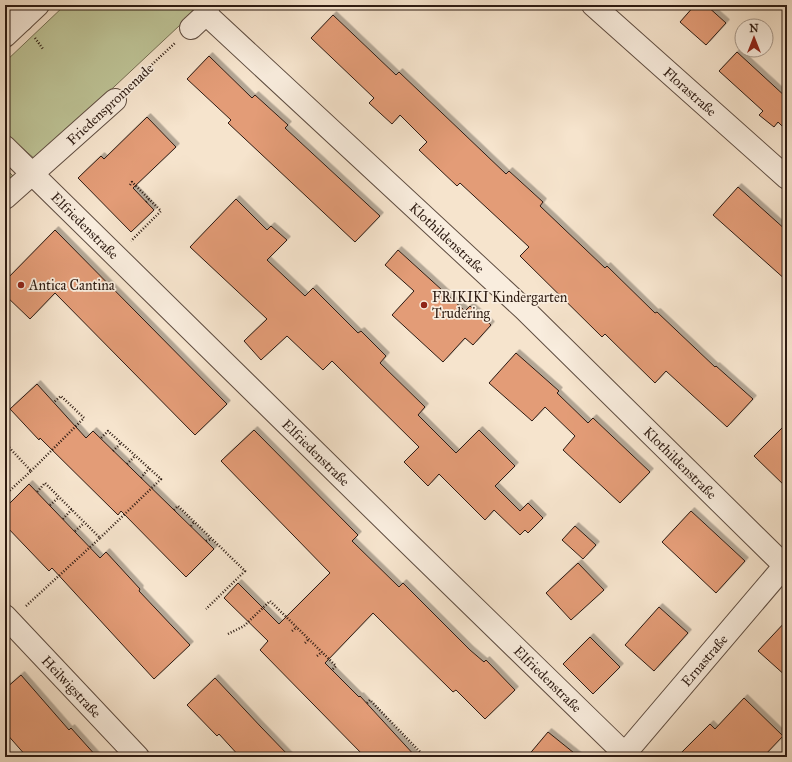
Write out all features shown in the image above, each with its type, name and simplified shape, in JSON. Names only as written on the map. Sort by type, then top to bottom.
[{"type":"street","points":[[5,36],[38,5]]},
{"type":"street","name":"Florastraße","points":[[593,5],[787,178]]},
{"type":"street","points":[[5,6],[22,20]]},
{"type":"street","name":"Klothildenstraße","points":[[202,16],[524,309],[786,565]]},
{"type":"street","name":"Friedenspromenade","points":[[5,198],[114,100]]},
{"type":"street","name":"Elfriedenstraße","points":[[5,147],[625,756]]},
{"type":"street","name":"Ernastraße","points":[[625,756],[786,565]]},
{"type":"street","name":"Heilwigstraße","points":[[7,618],[138,757]]},
{"type":"path","name":"Friedenspromenade","points":[[114,100],[202,16]]},
{"type":"path","points":[[117,256],[161,211],[132,182],[130,185]]},
{"type":"path","points":[[146,202],[149,199]]},
{"type":"path","points":[[5,496],[84,418],[61,396],[54,402]]},
{"type":"path","points":[[7,618],[100,538],[160,479],[108,430],[101,438]]},
{"type":"path","points":[[5,443],[31,471]]},
{"type":"path","points":[[113,451],[121,443]]},
{"type":"path","points":[[5,452],[9,447]]},
{"type":"path","points":[[127,464],[135,456]]},
{"type":"path","points":[[141,478],[149,468]]},
{"type":"path","points":[[37,492],[45,483],[100,538]]},
{"type":"path","points":[[50,505],[59,497]]},
{"type":"path","points":[[174,510],[178,506],[245,571],[206,609]]},
{"type":"path","points":[[63,519],[72,509]]},
{"type":"path","points":[[191,526],[194,522]]},
{"type":"path","points":[[75,531],[84,523]]},
{"type":"path","points":[[206,541],[211,539]]},
{"type":"path","points":[[228,634],[244,626],[270,601],[336,666],[332,670]]},
{"type":"path","points":[[292,631],[296,627]]},
{"type":"path","points":[[305,643],[309,639]]},
{"type":"path","points":[[317,656],[322,652]]},
{"type":"path","points":[[367,703],[370,700],[382,711],[425,757]]},
{"type":"path","points":[[378,715],[382,711]]},
{"type":"path","points":[[391,728],[395,725]]},
{"type":"path","points":[[402,740],[406,737]]},
{"type":"green space","points":[[65,5],[189,5],[195,11],[36,160],[5,133],[5,62]]},
{"type":"green space","points":[[5,168],[15,178],[5,186]]},
{"type":"building","points":[[695,5],[706,5],[726,23],[706,45],[680,22]]},
{"type":"building","points":[[333,15],[396,75],[399,72],[506,174],[509,171],[543,202],[540,206],[605,268],[607,266],[655,313],[657,312],[715,367],[716,366],[753,399],[727,427],[666,371],[655,383],[605,334],[602,337],[520,256],[529,247],[460,183],[457,186],[419,150],[427,142],[400,115],[392,124],[369,103],[374,98],[311,38]]},
{"type":"building","points":[[734,55],[734,58],[744,58],[787,98],[787,131],[778,122],[774,127],[759,115],[763,111],[719,71]]},
{"type":"building","points":[[209,56],[252,98],[255,95],[288,125],[285,128],[380,216],[355,242],[228,123],[231,120],[187,79]]},
{"type":"building","points":[[147,117],[176,147],[133,188],[154,210],[131,232],[78,178],[101,156],[104,159]]},
{"type":"building","points":[[738,187],[787,231],[787,281],[713,215]]},
{"type":"building","points":[[236,199],[267,230],[271,226],[287,240],[267,260],[305,296],[313,288],[358,333],[361,331],[386,356],[380,363],[425,407],[418,415],[456,453],[479,430],[515,466],[495,486],[520,511],[528,503],[543,518],[528,533],[525,530],[520,535],[494,510],[485,520],[439,474],[428,486],[404,462],[419,447],[332,361],[323,370],[287,336],[261,360],[244,341],[267,319],[190,247]]},
{"type":"building","points":[[55,230],[227,404],[195,435],[55,293],[30,319],[5,295],[5,281]]},
{"type":"building","points":[[398,250],[465,311],[470,306],[491,325],[473,345],[465,338],[443,362],[392,315],[414,291],[385,265]]},
{"type":"building","points":[[516,353],[559,391],[557,393],[588,423],[593,418],[650,472],[620,503],[563,450],[575,436],[545,407],[532,421],[489,383]]},
{"type":"building","points":[[37,384],[86,438],[93,431],[214,549],[186,577],[121,511],[118,515],[40,438],[39,440],[10,409]]},
{"type":"building","points":[[787,423],[787,488],[754,456]]},
{"type":"building","points":[[254,430],[358,535],[352,541],[399,587],[403,583],[470,650],[484,662],[486,660],[515,690],[485,719],[456,690],[453,692],[373,613],[325,663],[359,697],[360,696],[416,757],[365,757],[260,650],[268,641],[224,598],[238,583],[279,624],[330,573],[221,461]]},
{"type":"building","points":[[29,484],[100,558],[106,552],[140,589],[139,591],[190,645],[154,679],[52,568],[49,571],[5,525],[5,508]]},
{"type":"building","points":[[691,511],[745,561],[716,593],[662,542]]},
{"type":"building","points":[[575,526],[596,545],[583,559],[562,540]]},
{"type":"building","points":[[578,563],[604,590],[571,620],[546,593]]},
{"type":"building","points":[[659,607],[688,633],[654,671],[625,645]]},
{"type":"building","points":[[787,620],[787,677],[758,651]]},
{"type":"building","points":[[590,637],[620,667],[593,694],[563,664]]},
{"type":"building","points":[[21,675],[69,730],[71,728],[97,757],[27,757],[5,732],[5,689]]},
{"type":"building","points":[[215,678],[290,757],[240,757],[219,734],[217,736],[187,705]]},
{"type":"building","points":[[744,698],[783,736],[763,757],[677,757],[710,724],[715,729]]},
{"type":"building","points":[[548,732],[579,757],[527,757]]},
{"type":"place","name":"Antica Cantina","points":[[21,285]]},
{"type":"place","name":"FRIKIKI Kindergarten Trudering","points":[[424,305]]}]
